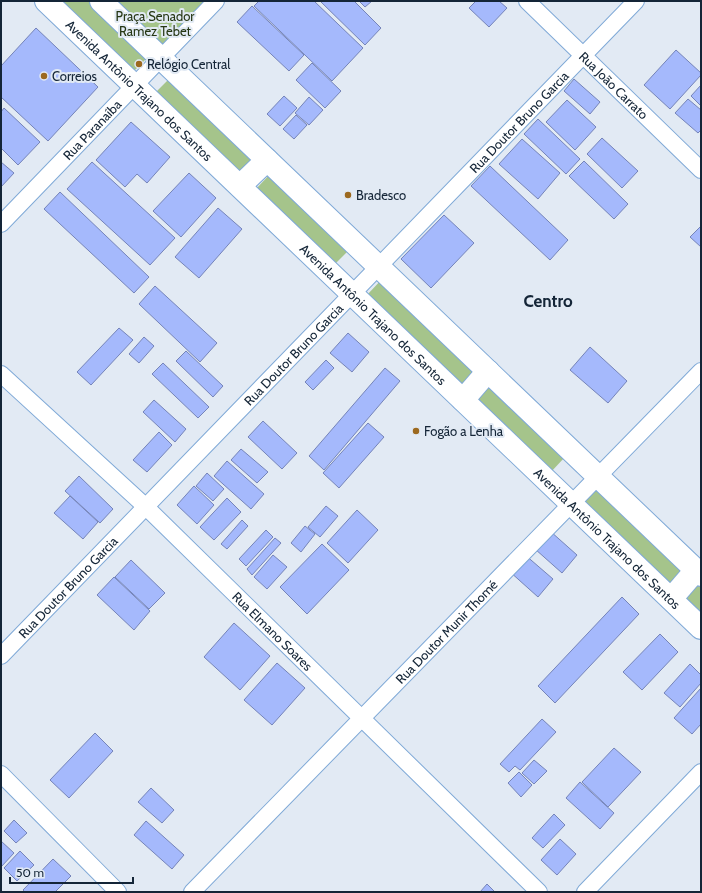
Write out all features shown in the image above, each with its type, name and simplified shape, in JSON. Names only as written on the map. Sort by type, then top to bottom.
[{"type":"main road","name":"Avenida Antônio Trajano dos Santos","points":[[46,1],[701,628]]},
{"type":"main road","points":[[101,1],[698,573],[671,599]]},
{"type":"main road","points":[[240,186],[267,160]]},
{"type":"main road","points":[[463,400],[488,371]]},
{"type":"street","name":"Rua Paranaíba","points":[[1,224],[216,1]]},
{"type":"street","name":"Rua João Carrato","points":[[527,1],[701,170]]},
{"type":"street","name":"Rua Doutor Bruno Garcia","points":[[1,656],[636,1]]},
{"type":"street","name":"Rua Doutor Munir Thomé","points":[[192,892],[701,370]]},
{"type":"street","name":"Rua Elmano Soares","points":[[1,374],[146,507],[539,892]]},
{"type":"street","points":[[585,892],[701,772]]},
{"type":"street","points":[[1,774],[118,892]]},
{"type":"green space","points":[[59,1],[90,1],[148,57],[133,72]]},
{"type":"green space","name":"Praça Senador Ramez Tebet","points":[[99,1],[209,1],[155,56]]},
{"type":"green space","points":[[171,77],[253,158],[238,174],[155,93]]},
{"type":"green space","points":[[272,172],[352,247],[335,264],[256,189]]},
{"type":"green space","points":[[384,277],[480,367],[463,385],[367,295]]},
{"type":"green space","points":[[489,380],[566,456],[549,474],[472,398]]},
{"type":"green space","points":[[599,487],[689,572],[673,590],[582,504]]},
{"type":"green space","points":[[698,581],[701,584],[701,617],[681,597]]},
{"type":"building","points":[[259,1],[314,1],[363,48],[332,81],[254,6]]},
{"type":"building","points":[[320,1],[354,1],[381,28],[365,45]]},
{"type":"building","points":[[359,1],[372,1],[365,7]]},
{"type":"building","points":[[476,1],[499,1],[507,8],[489,27],[469,8]]},
{"type":"building","points":[[252,6],[304,55],[289,71],[237,22]]},
{"type":"building","name":"Correios","points":[[36,28],[98,87],[48,141],[1,97],[1,66]]},
{"type":"building","points":[[676,50],[701,73],[701,75],[670,109],[644,85]]},
{"type":"building","points":[[312,63],[341,91],[325,108],[296,80]]},
{"type":"building","points":[[574,79],[600,102],[590,114],[564,91]]},
{"type":"building","points":[[701,85],[701,106],[691,96]]},
{"type":"building","points":[[284,96],[297,108],[280,126],[267,114]]},
{"type":"building","points":[[309,97],[323,110],[309,125],[295,113]]},
{"type":"building","points":[[688,99],[701,110],[701,130],[698,133],[675,113]]},
{"type":"building","points":[[567,100],[596,127],[575,150],[546,122]]},
{"type":"building","points":[[4,108],[40,142],[18,165],[1,148],[1,112]]},
{"type":"building","points":[[296,115],[307,125],[294,139],[283,129]]},
{"type":"building","points":[[538,119],[580,159],[566,174],[524,134]]},
{"type":"building","points":[[131,122],[170,157],[147,183],[137,174],[125,187],[96,160]]},
{"type":"building","points":[[602,138],[638,171],[622,188],[587,154]]},
{"type":"building","points":[[522,139],[560,173],[538,199],[499,164]]},
{"type":"building","points":[[584,161],[628,204],[614,219],[569,176]]},
{"type":"building","points":[[1,162],[14,173],[1,187]]},
{"type":"building","points":[[92,162],[175,238],[150,265],[67,189]]},
{"type":"building","points":[[490,166],[568,240],[550,260],[471,186]]},
{"type":"building","points":[[189,173],[216,198],[181,237],[153,211]]},
{"type":"building","points":[[60,192],[149,277],[134,293],[44,209]]},
{"type":"building","points":[[218,208],[242,229],[199,278],[175,257]]},
{"type":"building","points":[[444,215],[474,243],[431,288],[401,259]]},
{"type":"building","points":[[701,226],[701,247],[690,237]]},
{"type":"building","points":[[155,286],[217,343],[200,362],[139,304]]},
{"type":"building","points":[[119,328],[133,340],[91,385],[77,372]]},
{"type":"building","points":[[348,333],[369,352],[352,372],[330,353]]},
{"type":"building","points":[[144,337],[154,346],[139,363],[129,354]]},
{"type":"building","points":[[590,347],[627,381],[608,403],[570,370]]},
{"type":"building","points":[[186,351],[223,386],[213,397],[176,361]]},
{"type":"building","points":[[326,360],[334,368],[313,390],[305,382]]},
{"type":"building","points":[[163,363],[209,407],[198,418],[152,374]]},
{"type":"building","points":[[385,368],[400,381],[324,470],[309,456]]},
{"type":"building","points":[[154,400],[186,429],[175,442],[143,412]]},
{"type":"building","points":[[263,421],[297,453],[282,469],[248,437]]},
{"type":"building","points":[[368,423],[384,437],[339,488],[323,473]]},
{"type":"building","points":[[159,432],[172,445],[147,472],[133,460]]},
{"type":"building","points":[[241,449],[268,472],[257,483],[231,460]]},
{"type":"building","points":[[227,461],[264,494],[251,509],[214,476]]},
{"type":"building","points":[[207,473],[224,489],[213,501],[196,486]]},
{"type":"building","points":[[79,476],[113,509],[100,523],[65,491]]},
{"type":"building","points":[[194,486],[214,505],[197,524],[177,505]]},
{"type":"building","points":[[70,496],[98,522],[83,539],[54,513]]},
{"type":"building","points":[[227,498],[241,512],[214,540],[200,527]]},
{"type":"building","points":[[326,506],[338,516],[320,537],[308,527]]},
{"type":"building","points":[[357,510],[378,530],[348,563],[327,543]]},
{"type":"building","points":[[242,520],[248,526],[227,549],[221,544]]},
{"type":"building","points":[[305,526],[315,534],[301,552],[291,543]]},
{"type":"building","points":[[266,530],[273,537],[246,566],[239,559]]},
{"type":"building","points":[[550,531],[577,555],[562,573],[535,549]]},
{"type":"building","points":[[275,538],[281,543],[252,575],[247,569]]},
{"type":"building","points":[[322,544],[349,570],[307,614],[280,587]]},
{"type":"building","points":[[524,554],[553,579],[538,597],[509,571]]},
{"type":"building","points":[[273,555],[287,567],[267,589],[254,577]]},
{"type":"building","points":[[131,560],[165,593],[149,609],[115,577]]},
{"type":"building","points":[[114,577],[150,611],[134,630],[97,595]]},
{"type":"building","points":[[622,597],[639,614],[555,703],[538,686]]},
{"type":"building","points":[[234,623],[270,656],[240,690],[204,657]]},
{"type":"building","points":[[660,634],[678,652],[642,690],[623,672]]},
{"type":"building","points":[[277,663],[305,688],[272,725],[244,700]]},
{"type":"building","points":[[690,664],[701,675],[701,683],[680,707],[664,693]]},
{"type":"building","points":[[701,688],[701,724],[692,734],[674,718]]},
{"type":"building","points":[[542,719],[556,732],[520,770],[515,766],[509,772],[500,764]]},
{"type":"building","points":[[95,733],[113,751],[69,798],[50,780]]},
{"type":"building","points":[[614,748],[641,772],[608,807],[582,782]]},
{"type":"building","points":[[534,760],[547,771],[534,784],[522,773]]},
{"type":"building","points":[[519,772],[532,785],[521,797],[508,783]]},
{"type":"building","points":[[580,782],[614,813],[600,829],[566,798]]},
{"type":"building","points":[[151,788],[174,810],[162,823],[138,802]]},
{"type":"building","points":[[554,814],[565,825],[543,848],[532,838]]},
{"type":"building","points":[[14,820],[27,833],[16,843],[4,831]]},
{"type":"building","points":[[146,821],[184,855],[172,869],[134,835]]},
{"type":"building","points":[[560,839],[576,854],[557,875],[541,860]]},
{"type":"building","points":[[1,841],[14,853],[1,867]]},
{"type":"building","points":[[20,851],[34,865],[17,881],[4,868]]},
{"type":"building","points":[[53,859],[71,876],[55,892],[25,892],[23,890]]},
{"type":"building","points":[[487,884],[494,891],[480,892]]},
{"type":"place","name":"Relógio Central","points":[[139,64]]},
{"type":"place","name":"Correios","points":[[44,76]]},
{"type":"place","name":"Bradesco","points":[[348,195]]},
{"type":"place","name":"Fogão a Lenha","points":[[416,431]]},
{"type":"district","name":"Centro","points":[[548,301]]}]
